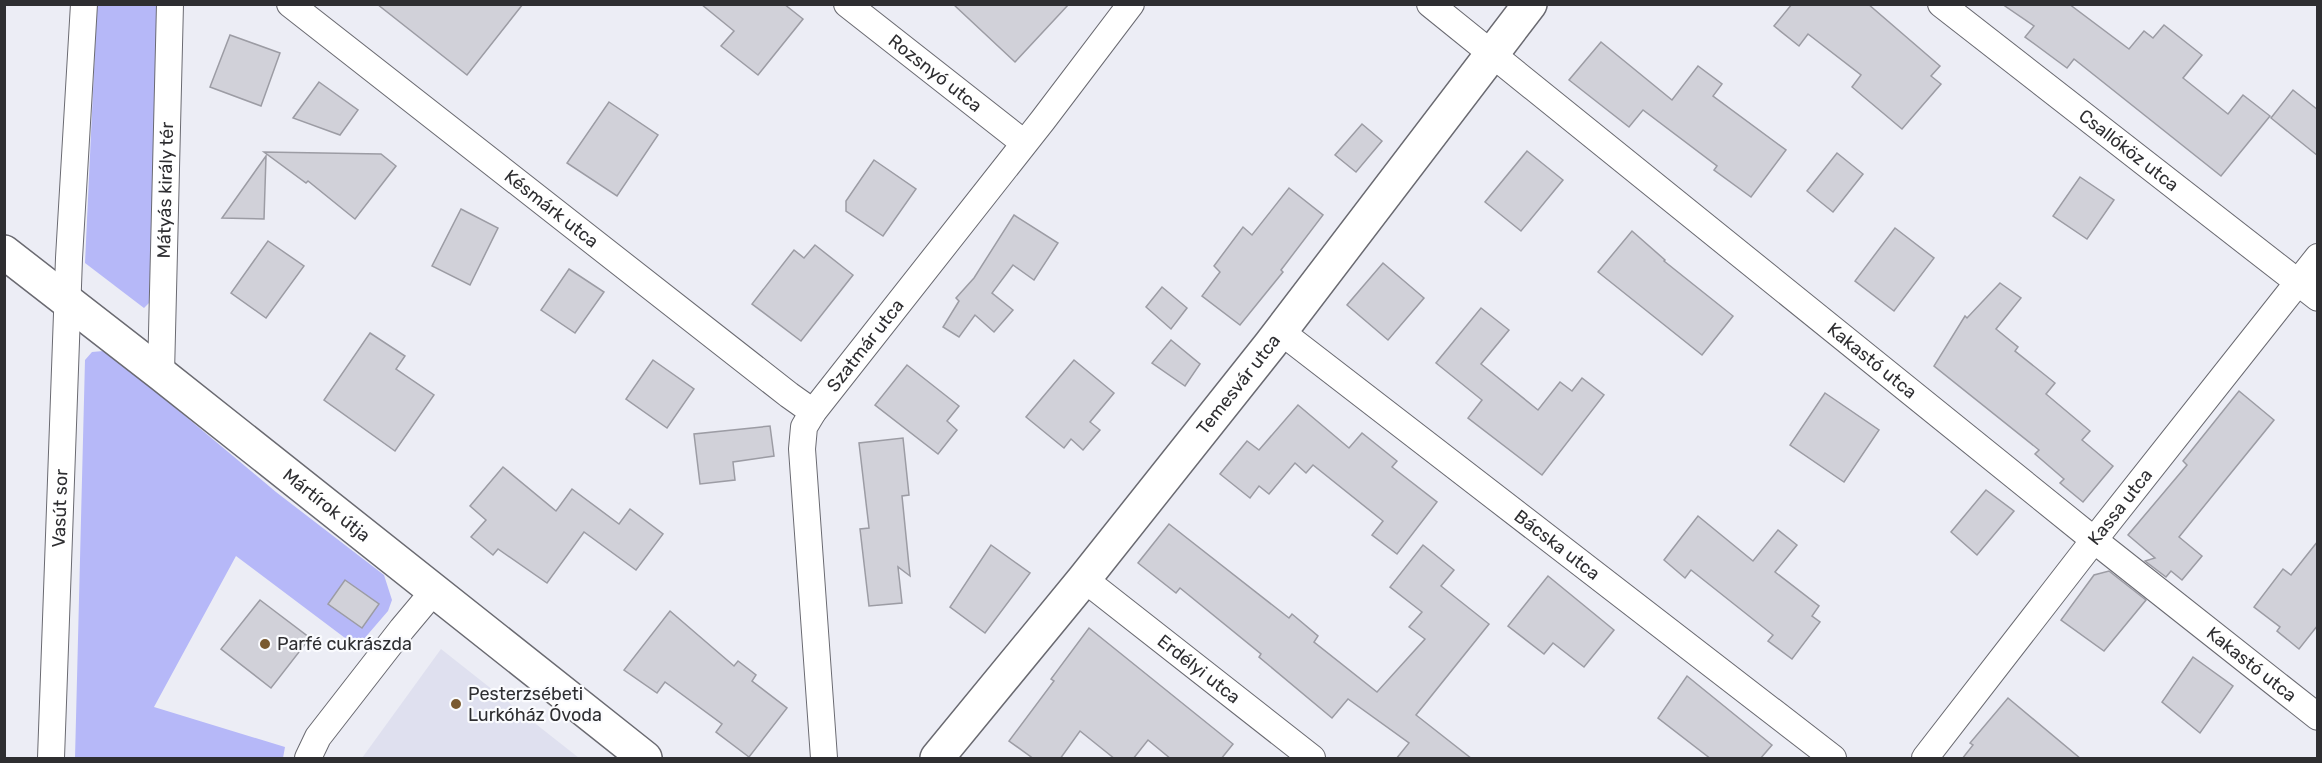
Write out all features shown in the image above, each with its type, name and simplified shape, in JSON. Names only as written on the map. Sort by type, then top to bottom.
[{"type":"street","name":"Vasút sor","points":[[51,759],[69,258],[84,4]]},
{"type":"street","name":"Mátyás király tér","points":[[161,374],[170,4]]},
{"type":"street","name":"Késmárk utca","points":[[290,4],[813,412]]},
{"type":"street","name":"Rozsnyó utca","points":[[847,4],[1024,143]]},
{"type":"street","name":"Szatmár utca","points":[[824,759],[802,449],[804,427],[813,412],[1131,4]]},
{"type":"street","name":"Kakastó utca","points":[[1430,4],[2094,540],[2318,717]]},
{"type":"street","name":"Temesvár utca","points":[[938,759],[1280,331],[1530,4]]},
{"type":"street","name":"Csallóköz utca","points":[[1941,4],[2318,298]]},
{"type":"street","name":"Mártírok útja","points":[[4,252],[645,759]]},
{"type":"street","name":"Kassa utca","points":[[1925,759],[2094,540],[2318,257]]},
{"type":"street","name":"Bácska utca","points":[[1280,331],[1833,759]]},
{"type":"street","name":"Erdélyi utca","points":[[1084,579],[1312,759]]},
{"type":"street","points":[[308,759],[318,737],[433,592]]},
{"type":"shaded area","points":[[97,5],[159,5],[149,303],[144,308],[85,263]]},
{"type":"shaded area","points":[[103,351],[154,390],[276,492],[384,575],[392,600],[388,611],[357,647],[236,556],[154,707],[285,747],[283,758],[75,758],[85,360],[92,352]]},
{"type":"shaded area","name":"Pesterzsébeti Lurkóház Óvoda","points":[[441,649],[579,758],[362,758]]},
{"type":"building","points":[[377,4],[523,4],[467,75]]},
{"type":"building","points":[[701,4],[784,4],[803,19],[758,75],[721,46],[734,31]]},
{"type":"building","points":[[953,4],[1069,4],[1015,62]]},
{"type":"building","points":[[1792,4],[1868,4],[1940,66],[1931,76],[1941,84],[1902,129],[1852,87],[1861,75],[1808,34],[1799,46],[1774,26]]},
{"type":"building","points":[[2002,4],[2069,4],[2129,49],[2144,31],[2153,38],[2164,25],[2202,55],[2183,78],[2228,114],[2243,95],[2270,116],[2221,176],[2074,59],[2067,68],[2025,37],[2034,26]]},
{"type":"building","points":[[230,35],[280,53],[261,106],[210,87]]},
{"type":"building","points":[[1601,42],[1672,100],[1698,66],[1722,84],[1713,96],[1786,150],[1751,197],[1714,170],[1717,166],[1643,110],[1629,127],[1569,80]]},
{"type":"building","points":[[319,82],[358,110],[340,135],[293,118]]},
{"type":"building","points":[[2293,90],[2318,110],[2318,156],[2271,118]]},
{"type":"building","points":[[609,102],[658,135],[617,196],[567,163]]},
{"type":"building","points":[[1362,124],[1382,141],[1356,172],[1335,155]]},
{"type":"building","points":[[1527,151],[1563,180],[1521,231],[1485,202]]},
{"type":"building","points":[[264,152],[381,154],[396,166],[355,219],[308,181],[306,183]]},
{"type":"building","points":[[1837,153],[1863,174],[1833,212],[1807,191]]},
{"type":"building","points":[[266,156],[264,219],[222,218]]},
{"type":"building","points":[[874,160],[916,189],[883,236],[846,211],[846,201]]},
{"type":"building","points":[[2080,177],[2114,200],[2087,239],[2053,216]]},
{"type":"building","points":[[1289,188],[1323,215],[1281,270],[1283,272],[1240,325],[1202,296],[1220,272],[1214,266],[1243,227],[1252,235]]},
{"type":"building","points":[[461,209],[498,228],[470,285],[432,266]]},
{"type":"building","points":[[1014,215],[1058,243],[1034,280],[1013,265],[992,293],[1013,310],[994,332],[975,315],[959,337],[943,327],[959,301],[956,298],[974,278]]},
{"type":"building","points":[[1895,228],[1934,258],[1894,311],[1855,281]]},
{"type":"building","points":[[1632,231],[1664,261],[1733,316],[1702,355],[1598,272]]},
{"type":"building","points":[[268,241],[304,266],[266,318],[231,293]]},
{"type":"building","points":[[815,245],[853,275],[801,341],[752,304],[794,250],[804,258]]},
{"type":"building","points":[[1383,263],[1424,298],[1388,340],[1347,305]]},
{"type":"building","points":[[569,269],[604,292],[575,333],[541,310]]},
{"type":"building","points":[[2000,283],[2021,298],[1996,329],[2018,347],[2015,351],[2055,383],[2046,394],[2090,431],[2082,440],[2113,466],[2083,502],[2060,483],[2064,479],[2035,454],[2039,450],[1934,366],[1965,316],[1967,318]]},
{"type":"building","points":[[1162,287],[1187,308],[1171,329],[1146,307]]},
{"type":"building","points":[[1481,308],[1509,330],[1481,364],[1538,410],[1560,382],[1572,391],[1582,378],[1604,395],[1542,475],[1468,418],[1482,400],[1436,363]]},
{"type":"building","points":[[370,333],[405,356],[396,369],[434,395],[395,451],[324,400]]},
{"type":"building","points":[[1171,340],[1200,364],[1185,386],[1152,363]]},
{"type":"building","points":[[653,360],[694,389],[667,428],[626,399]]},
{"type":"building","points":[[1074,360],[1114,393],[1090,422],[1100,430],[1083,450],[1071,439],[1064,448],[1026,417]]},
{"type":"building","points":[[907,365],[959,406],[947,421],[957,430],[938,454],[875,405]]},
{"type":"building","points":[[2239,391],[2274,420],[2179,537],[2202,556],[2182,580],[2171,571],[2166,577],[2145,561],[2155,558],[2128,535],[2187,465],[2183,461]]},
{"type":"building","points":[[1825,393],[1879,430],[1844,482],[1790,445]]},
{"type":"building","points":[[1298,405],[1349,448],[1362,433],[1397,461],[1392,467],[1437,502],[1397,554],[1372,535],[1383,521],[1313,465],[1306,473],[1295,463],[1269,494],[1259,486],[1250,498],[1220,474],[1247,441],[1259,450]]},
{"type":"building","points":[[770,426],[774,456],[733,462],[735,480],[700,484],[694,434]]},
{"type":"building","points":[[903,438],[909,495],[902,496],[910,576],[898,567],[902,603],[869,606],[860,529],[869,528],[859,443]]},
{"type":"building","points":[[503,467],[556,511],[572,489],[619,524],[630,509],[663,534],[636,570],[584,532],[547,583],[498,549],[493,555],[471,537],[486,520],[470,506]]},
{"type":"building","points":[[1986,490],[2014,511],[1977,555],[1951,532]]},
{"type":"building","points":[[1698,516],[1753,561],[1778,530],[1797,545],[1775,572],[1819,606],[1812,616],[1820,622],[1792,659],[1768,641],[1773,635],[1691,570],[1685,578],[1664,560]]},
{"type":"building","points":[[1169,524],[1289,618],[1292,614],[1318,636],[1314,642],[1377,692],[1425,639],[1409,627],[1422,612],[1390,587],[1423,545],[1454,570],[1441,586],[1489,624],[1416,715],[1472,759],[1396,759],[1409,743],[1348,699],[1332,718],[1259,657],[1261,654],[1180,588],[1176,593],[1138,563]]},
{"type":"building","points":[[2318,541],[2318,625],[2299,649],[2277,631],[2280,627],[2254,607],[2283,569],[2291,575]]},
{"type":"building","points":[[991,545],[1030,573],[985,633],[950,607]]},
{"type":"building","points":[[2109,571],[2146,600],[2104,651],[2061,620],[2094,575]]},
{"type":"building","points":[[1548,576],[1614,630],[1584,667],[1553,643],[1544,654],[1508,626]]},
{"type":"building","points":[[345,580],[379,604],[362,628],[328,604]]},
{"type":"building","name":"Parfé cukrászda","points":[[260,600],[310,638],[271,688],[221,649]]},
{"type":"building","points":[[670,611],[734,666],[738,661],[756,675],[752,681],[787,708],[749,757],[716,732],[722,724],[665,682],[657,693],[624,670]]},
{"type":"building","points":[[1089,628],[1233,744],[1221,759],[1171,759],[1148,740],[1133,759],[1115,759],[1080,731],[1060,759],[1034,759],[1009,741],[1054,681],[1051,679]]},
{"type":"building","points":[[2193,657],[2233,686],[2200,733],[2162,702]]},
{"type":"building","points":[[1687,676],[1772,745],[1760,759],[1711,759],[1658,718]]},
{"type":"building","points":[[2008,698],[2081,759],[1962,759],[1973,745],[1970,743]]},
{"type":"place","name":"Parfé cukrászda","points":[[265,644]]},
{"type":"place","name":"Pesterzsébeti Lurkóház Óvoda","points":[[456,704]]}]
